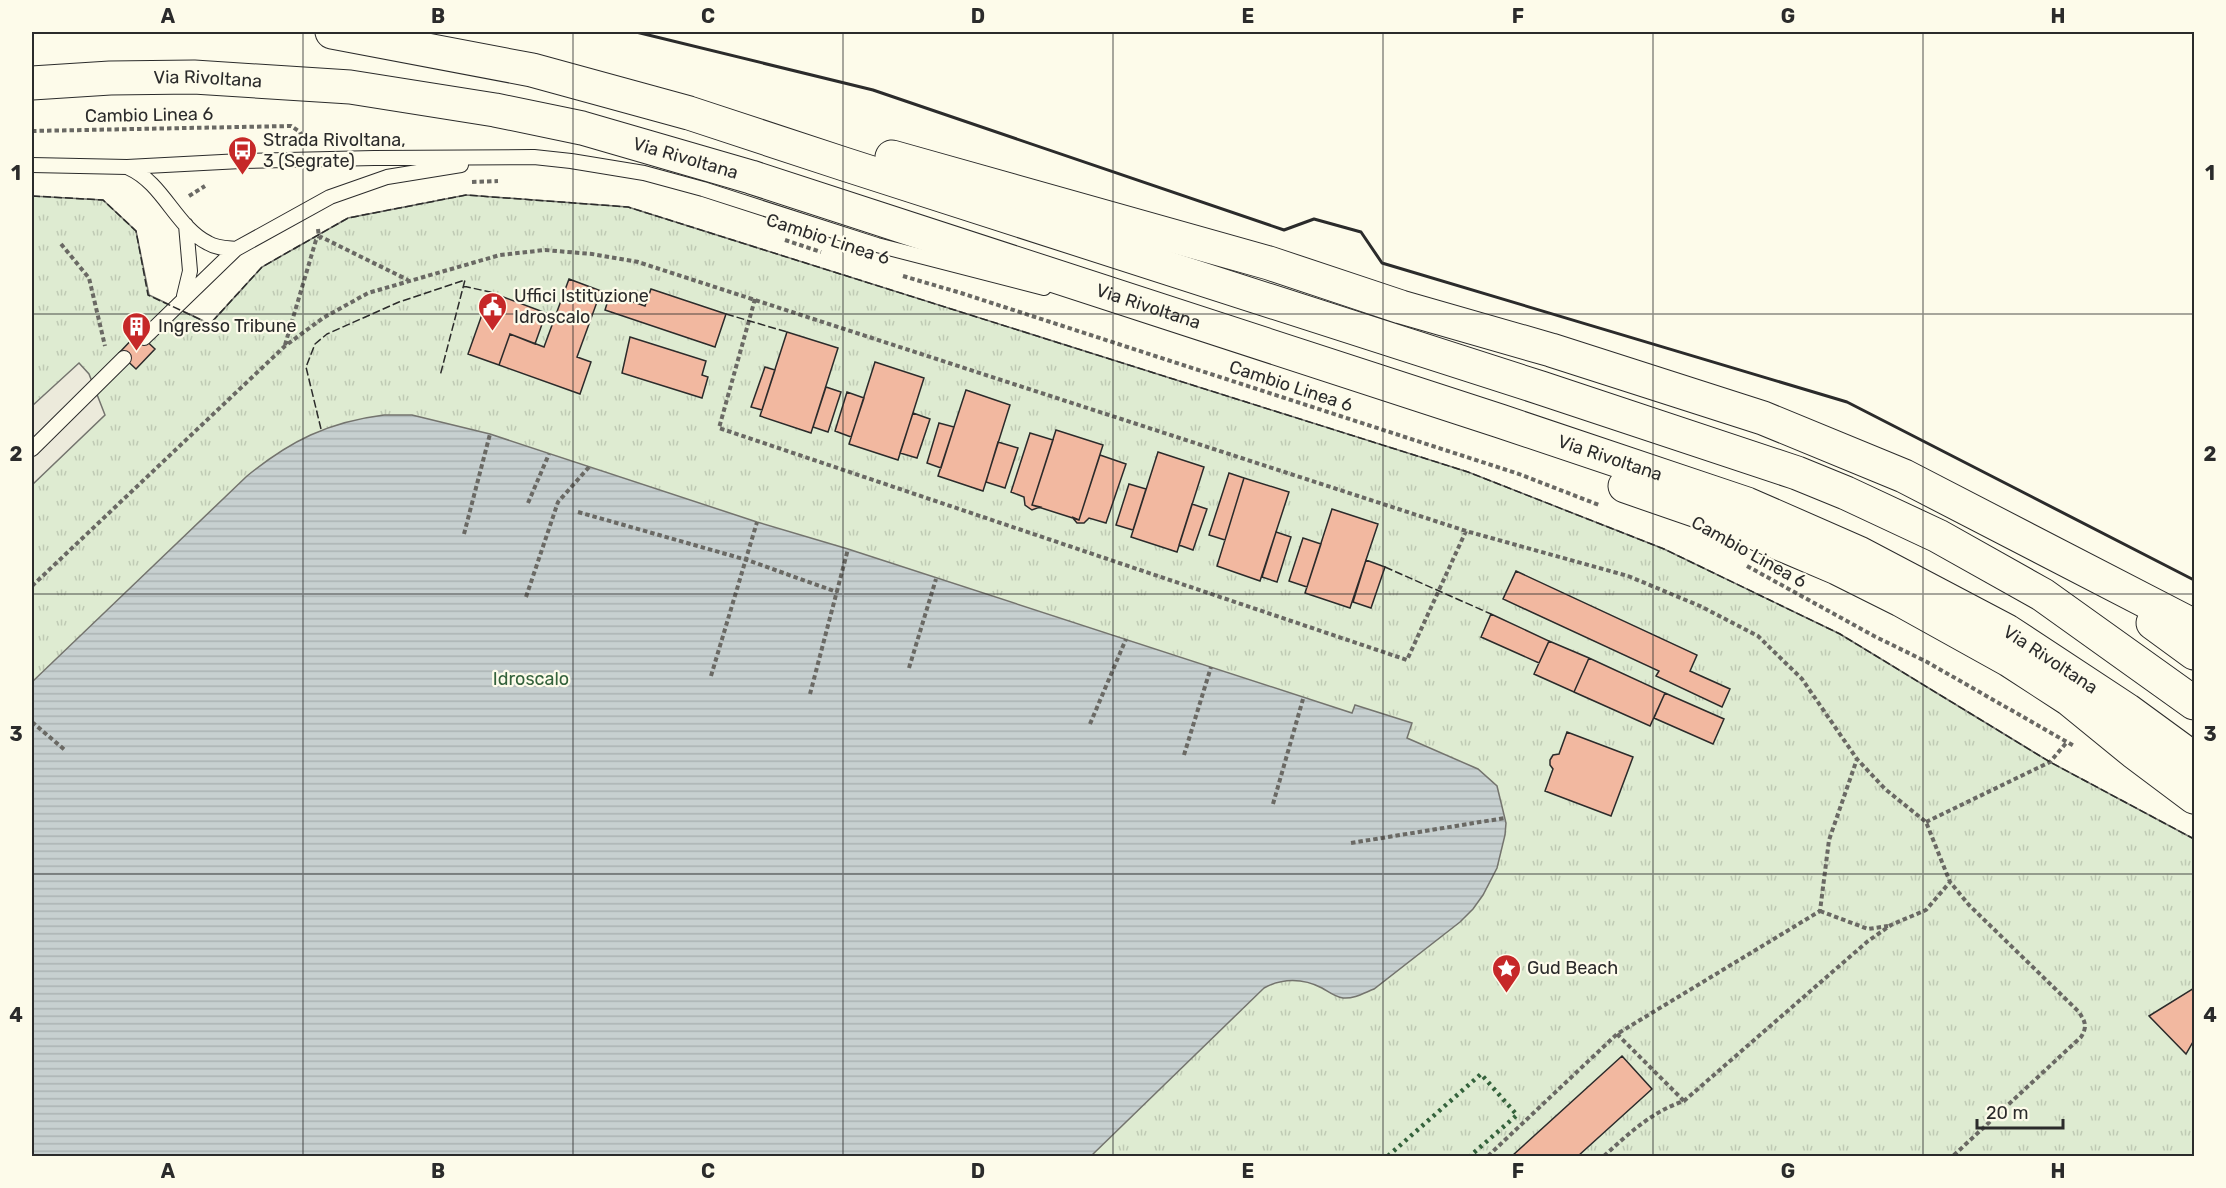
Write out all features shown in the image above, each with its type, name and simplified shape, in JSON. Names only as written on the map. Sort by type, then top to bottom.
[{"type":"highway","points":[[332,32],[434,36],[535,51],[590,65],[819,137],[1259,260],[1401,307],[1551,350],[1763,418],[1904,476],[2194,626]]},
{"type":"highway","points":[[340,32],[532,70],[689,112],[1552,391],[1797,473],[1938,536],[2043,595],[2194,703]]},
{"type":"highway","name":"Via Rivoltana","points":[[32,83],[110,78],[234,78],[350,87],[537,118],[686,157],[1715,492],[1800,526],[1859,553],[2007,631],[2127,710],[2194,759]]},
{"type":"highway","points":[[1386,384],[1582,471],[1728,522],[1837,568],[1901,600],[2009,660],[2069,699],[2194,797]]},
{"type":"highway","points":[[2029,539],[2091,578],[2194,653]]},
{"type":"lane","points":[[32,165],[127,167],[304,159],[534,157],[571,161],[644,173],[703,189],[888,248],[1020,283],[1164,312]]},
{"type":"lane","points":[[144,338],[236,249],[330,196],[387,177],[504,159]]},
{"type":"lane","points":[[127,167],[141,173],[186,225],[207,243],[219,248],[236,249]]},
{"type":"lane","points":[[184,297],[190,271],[186,225]]},
{"type":"lane","points":[[32,449],[124,358]]},
{"type":"path","name":"Cambio Linea 6","points":[[32,131],[267,126]]},
{"type":"path","points":[[463,183],[507,181]]},
{"type":"path","points":[[285,346],[316,240],[321,237],[408,280]]},
{"type":"path","name":"Cambio Linea 6","points":[[778,238],[831,255]]},
{"type":"path","points":[[61,244],[89,278],[111,371]]},
{"type":"path","points":[[32,586],[285,346],[323,318],[368,293],[500,255],[545,250],[592,254],[638,262],[1466,531],[1628,576],[1700,606],[1758,636],[1802,679],[1857,759],[1885,789],[1926,822],[1950,882],[1968,905],[2078,1011],[2085,1021],[2086,1029],[2081,1037],[1953,1156]]},
{"type":"path","name":"Cambio Linea 6","points":[[893,273],[961,292],[1519,474],[1607,507]]},
{"type":"path","points":[[755,299],[719,428],[1407,660],[1466,531]]},
{"type":"path","points":[[464,534],[490,434]]},
{"type":"path","points":[[528,503],[549,454]]},
{"type":"path","points":[[526,597],[558,502],[589,467]]},
{"type":"path","points":[[578,512],[747,560],[837,592]]},
{"type":"path","points":[[711,676],[757,522]]},
{"type":"path","points":[[810,694],[848,549]]},
{"type":"path","name":"Cambio Linea 6","points":[[1742,563],[1937,668],[2076,747]]},
{"type":"path","points":[[909,668],[936,579]]},
{"type":"path","points":[[1090,724],[1126,639]]},
{"type":"path","points":[[1184,755],[1211,667]]},
{"type":"path","points":[[1273,804],[1303,699]]},
{"type":"path","points":[[32,722],[66,751]]},
{"type":"path","points":[[1926,822],[2050,762],[2067,742]]},
{"type":"path","points":[[1820,911],[1829,840],[1857,759]]},
{"type":"path","points":[[1351,843],[1505,818]]},
{"type":"path","points":[[1604,1156],[1625,1136],[1665,1107],[1684,1101],[1868,941],[1891,925],[1926,910],[1950,882]]},
{"type":"path","points":[[1820,911],[1868,929],[1891,925]]},
{"type":"path","points":[[1488,1156],[1617,1034],[1820,911]]},
{"type":"path","points":[[1617,1034],[1684,1101]]},
{"type":"green space","name":"Idroscalo","points":[[466,195],[628,207],[1468,472],[1664,549],[1840,634],[2050,762],[2194,839],[2194,1156],[32,1156],[32,196],[103,200],[136,231],[149,295],[210,324],[262,267],[348,218]]},
{"type":"shaded area","points":[[79,363],[89,374],[105,415],[32,485],[32,406]]},
{"type":"shaded area","name":"Idroscalo","points":[[384,415],[412,415],[490,434],[1352,713],[1355,705],[1412,723],[1407,738],[1478,769],[1497,786],[1506,823],[1497,868],[1483,895],[1460,922],[1374,989],[1343,998],[1307,982],[1293,980],[1278,982],[1264,988],[1091,1156],[32,1156],[32,682],[247,476],[294,443],[311,435],[345,423]]},
{"type":"building","points":[[569,279],[601,291],[577,357],[591,362],[580,394],[499,365],[510,334],[544,347]]},
{"type":"building","points":[[651,289],[726,314],[715,347],[605,310],[610,294],[645,306]]},
{"type":"building","points":[[490,292],[546,313],[535,344],[510,334],[499,365],[468,354]]},
{"type":"building","points":[[787,332],[838,348],[811,433],[760,416]]},
{"type":"building","name":"Ingresso Tribune","points":[[138,333],[155,349],[136,369],[119,353]]},
{"type":"building","points":[[630,337],[706,361],[702,375],[708,377],[702,398],[622,373]]},
{"type":"building","points":[[875,362],[924,378],[898,460],[849,444]]},
{"type":"building","points":[[765,367],[775,370],[762,410],[751,407]]},
{"type":"building","points":[[826,387],[841,392],[828,432],[813,427]]},
{"type":"building","points":[[966,390],[1010,405],[983,491],[938,476]]},
{"type":"building","points":[[847,392],[864,398],[851,437],[835,431]]},
{"type":"building","points":[[913,413],[930,419],[917,458],[900,453]]},
{"type":"building","points":[[939,423],[954,427],[941,468],[927,463]]},
{"type":"building","points":[[1056,430],[1103,445],[1079,520],[1032,505]]},
{"type":"building","points":[[1030,433],[1053,440],[1032,505],[1040,507],[1032,510],[1025,505],[1024,497],[1011,492]]},
{"type":"building","points":[[998,442],[1018,448],[1005,488],[986,482]]},
{"type":"building","points":[[1158,452],[1204,467],[1177,552],[1131,537]]},
{"type":"building","points":[[1100,455],[1126,464],[1106,523],[1089,518],[1084,523],[1077,523],[1072,517],[1079,520]]},
{"type":"building","points":[[1229,473],[1244,478],[1225,540],[1209,535]]},
{"type":"building","points":[[1244,478],[1289,492],[1260,581],[1217,566]]},
{"type":"building","points":[[1129,484],[1146,489],[1133,530],[1116,525]]},
{"type":"building","points":[[1192,504],[1207,509],[1193,550],[1179,545]]},
{"type":"building","points":[[1332,509],[1378,524],[1350,608],[1305,593]]},
{"type":"building","points":[[1276,532],[1291,537],[1277,582],[1262,577]]},
{"type":"building","points":[[1303,538],[1321,544],[1307,587],[1289,581]]},
{"type":"building","points":[[1366,560],[1385,567],[1371,608],[1353,602]]},
{"type":"building","points":[[1516,571],[1697,655],[1690,671],[1730,689],[1722,707],[1656,676],[1659,671],[1503,599]]},
{"type":"building","points":[[1491,614],[1549,641],[1539,663],[1481,637]]},
{"type":"building","points":[[1549,641],[1589,658],[1574,692],[1534,674]]},
{"type":"building","points":[[1589,658],[1665,693],[1650,726],[1574,692]]},
{"type":"building","points":[[1665,693],[1724,719],[1713,744],[1654,718]]},
{"type":"building","points":[[1567,732],[1633,757],[1611,816],[1545,791],[1553,769],[1550,760],[1553,755],[1559,754]]},
{"type":"building","points":[[2194,988],[2194,1040],[2186,1054],[2149,1016]]},
{"type":"building","points":[[1622,1056],[1652,1089],[1578,1156],[1512,1156]]},
{"type":"hedge","points":[[1388,1156],[1481,1074],[1517,1115],[1470,1156]]},
{"type":"fence","points":[[32,196],[103,200],[136,231],[148,295],[210,324],[262,267],[348,218],[466,195],[628,207],[1468,472],[1664,549],[1840,634],[2050,762],[2194,839]]},
{"type":"fence","points":[[321,429],[306,367],[315,344],[327,334],[399,302],[465,280],[440,376]]},
{"type":"fence","points":[[463,286],[490,292]]},
{"type":"fence","points":[[726,314],[787,332]]},
{"type":"fence","points":[[1385,567],[1491,614]]},
{"type":"wall","points":[[636,32],[873,90],[1284,230],[1314,219],[1361,232],[1382,263],[1847,402],[2194,580]]},
{"type":"place","name":"Strada Rivoltana, 3 (Segrate)","points":[[242,176]]},
{"type":"place","name":"Uffici Istituzione Idroscalo","points":[[493,332]]},
{"type":"place","name":"Ingresso Tribune","points":[[137,352]]},
{"type":"place","name":"Gud Beach","points":[[1506,994]]}]
